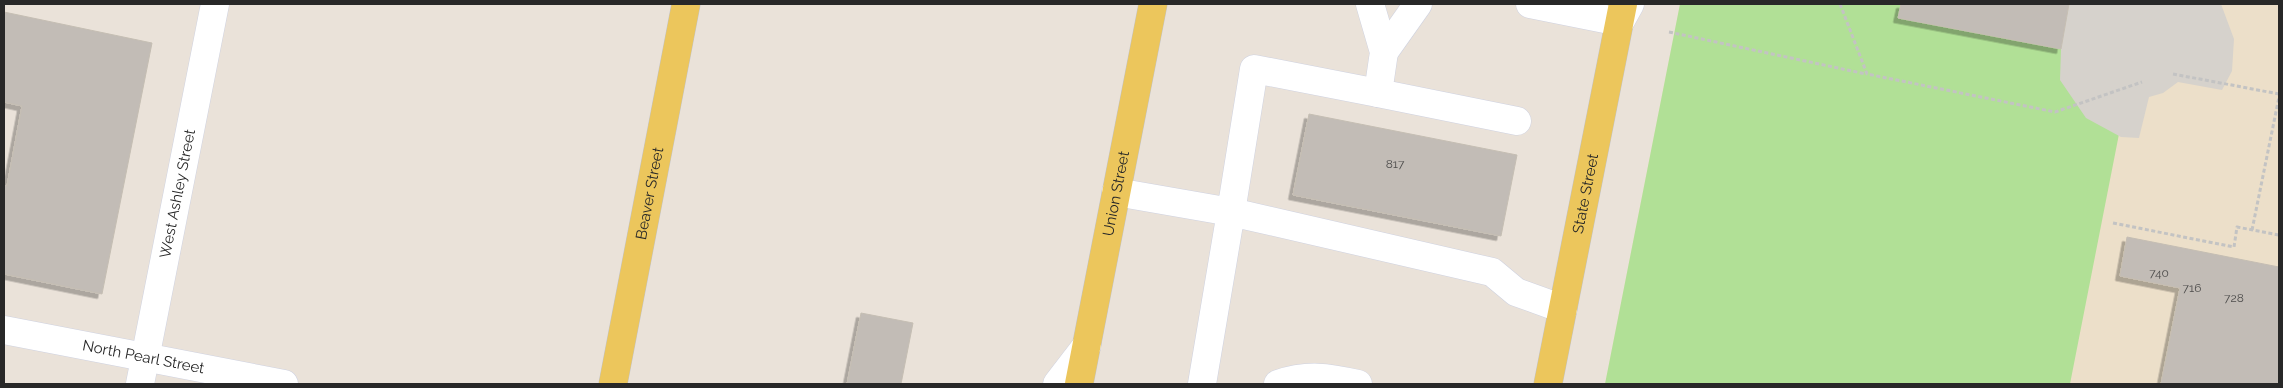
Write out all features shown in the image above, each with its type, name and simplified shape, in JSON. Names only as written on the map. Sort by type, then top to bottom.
[{"type":"main road","name":"Beaver Street","points":[[613,384],[686,4]]},
{"type":"main road","name":"Union Street","points":[[1080,384],[1153,4]]},
{"type":"main road","name":"State Street","points":[[1548,384],[1624,10]]},
{"type":"street","name":"West Ashley Street","points":[[143,371],[215,4]]},
{"type":"street","points":[[1370,4],[1384,52],[1378,93]]},
{"type":"street","points":[[1384,52],[1418,4]]},
{"type":"street","points":[[1530,4],[1624,10]]},
{"type":"street","points":[[1202,384],[1232,212],[1254,69],[1517,120]]},
{"type":"street","points":[[1116,192],[1232,212],[1492,272],[1516,292],[1563,310]]},
{"type":"street","name":"North Pearl Street","points":[[4,330],[143,371],[284,384]]},
{"type":"street","points":[[1057,384],[1087,345]]},
{"type":"street","points":[[1278,384],[1300,377],[1341,380],[1358,384]]},
{"type":"path","points":[[1840,4],[1867,74]]},
{"type":"path","points":[[1669,32],[2056,112],[2142,82]]},
{"type":"path","points":[[2173,74],[2279,96],[2252,230]]},
{"type":"path","points":[[2113,223],[2234,247],[2237,227],[2279,235]]},
{"type":"shaded area","points":[[1680,4],[2279,4],[2279,384],[1605,384]]},
{"type":"shaded area","points":[[2069,4],[2221,4],[2234,39],[2232,71],[2222,90],[2178,82],[2163,93],[2149,97],[2139,138],[2121,137],[2086,118],[2060,80],[2061,49]]},
{"type":"green space","points":[[1680,4],[1901,4],[1898,18],[2061,49],[2065,82],[2119,134],[2070,384],[1605,384]]},
{"type":"building","points":[[1901,4],[2069,4],[2061,49],[1898,18]]},
{"type":"building","points":[[4,12],[152,43],[102,294],[4,274],[4,185],[7,186],[22,106],[4,102]]},
{"type":"building","points":[[1309,114],[1517,155],[1501,236],[1293,195]]},
{"type":"building","points":[[2127,237],[2279,267],[2279,384],[2161,384],[2180,288],[2120,276]]},
{"type":"building","points":[[861,313],[913,323],[901,384],[847,384]]}]
